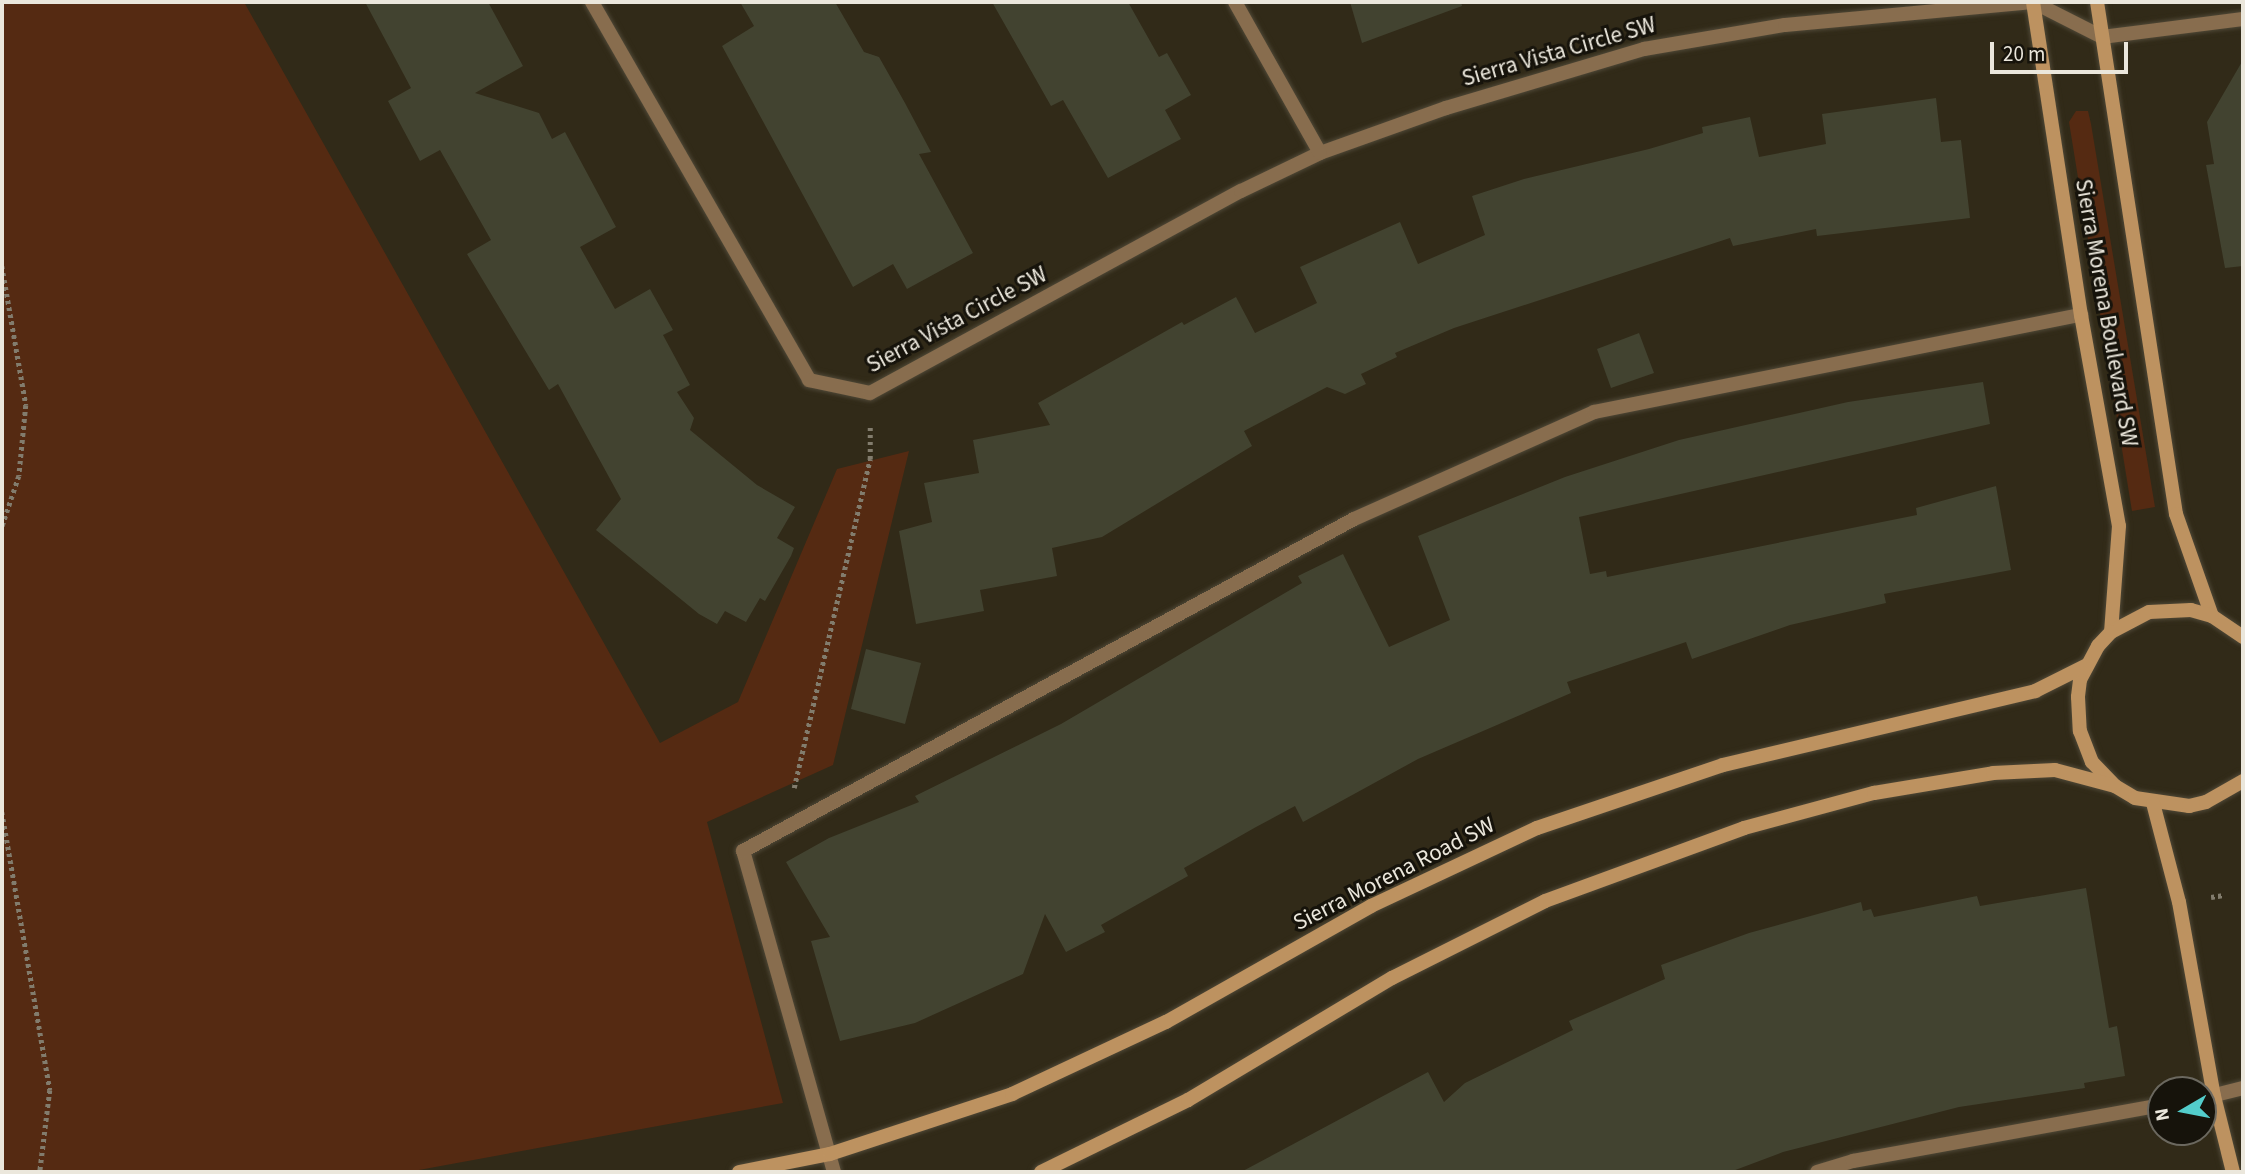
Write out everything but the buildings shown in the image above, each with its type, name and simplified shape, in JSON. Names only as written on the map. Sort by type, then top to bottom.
[{"type":"street","name":"Sierra Vista Circle SW","points":[[592,2],[809,380],[870,393],[1241,191],[1320,153],[1447,108],[1644,48],[1785,25],[2033,2]]},
{"type":"street","points":[[1235,2],[1320,153]]},
{"type":"street","points":[[2033,2],[2102,37],[2243,19]]},
{"type":"street","name":"Sierra Morena Boulevard SW","points":[[2033,2],[2081,315],[2119,526],[2111,632]]},
{"type":"street","name":"Sierra Morena Boulevard SW","points":[[2097,2],[2176,514],[2212,617]]},
{"type":"street","points":[[834,1172],[743,851],[1354,519],[1594,412],[2081,315]]},
{"type":"street","points":[[2116,786],[2092,762],[2080,731],[2078,697],[2087,665],[2111,632],[2149,612],[2170,609],[2212,617],[2243,637]]},
{"type":"street","name":"Sierra Morena Road SW","points":[[739,1172],[830,1154],[1012,1094],[1166,1022],[1371,906],[1537,828],[1723,765],[2035,691],[2087,665]]},
{"type":"street","points":[[1041,1172],[1188,1100],[1392,978],[1545,901],[1744,828],[1874,793],[1993,773],[2055,770],[2116,786],[2153,803],[2206,802],[2243,781]]},
{"type":"street","points":[[2153,803],[2179,902],[2205,1076]]},
{"type":"street","points":[[2217,1095],[2243,1088]]},
{"type":"street","points":[[1817,1172],[1853,1161],[2147,1108]]},
{"type":"street","points":[[2217,1124],[2233,1172]]},
{"type":"path","points":[[2,266],[26,405],[19,476],[2,527]]},
{"type":"path","points":[[797,821],[794,784],[870,459],[870,393]]},
{"type":"path","points":[[2,813],[50,1090],[40,1172]]},
{"type":"shaded area","points":[[2,2],[244,2],[660,743],[738,702],[837,469],[909,451],[833,765],[707,822],[783,1103],[408,1172],[2,1172]]},
{"type":"shaded area","points":[[2076,111],[2088,111],[2091,124],[2155,507],[2132,511],[2069,122]]}]
